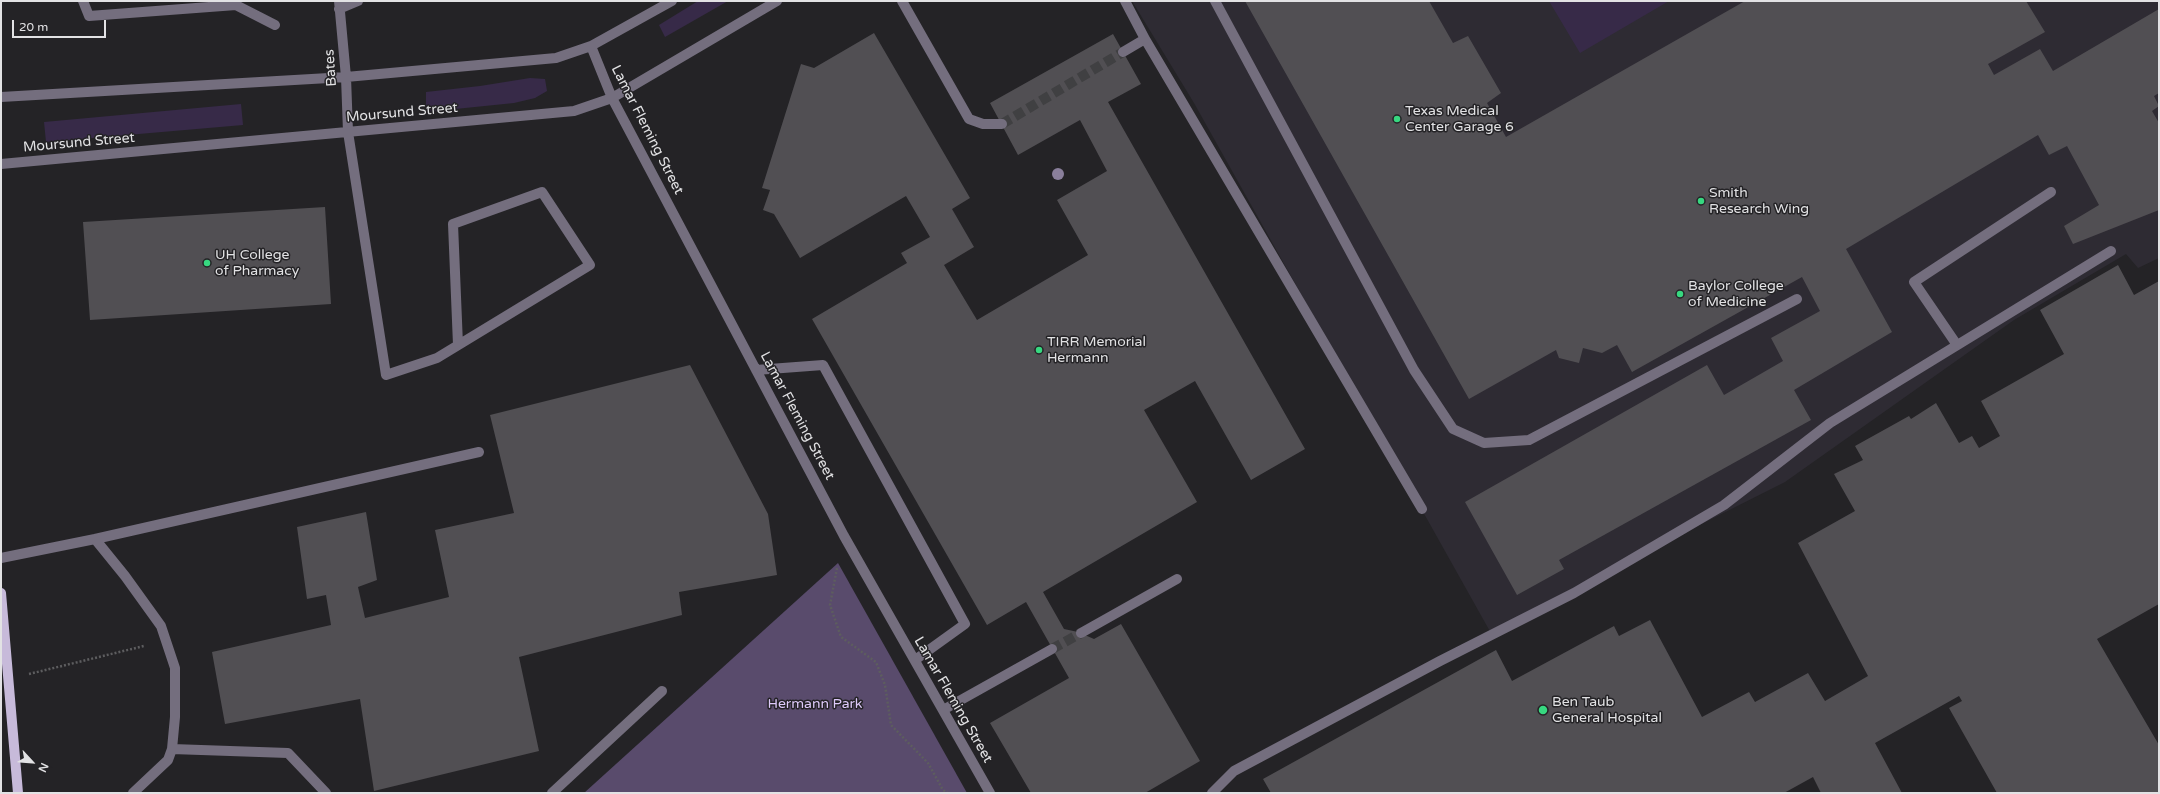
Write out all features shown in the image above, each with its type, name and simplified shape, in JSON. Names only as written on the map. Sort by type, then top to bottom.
[{"type":"main road","points":[[1,593],[18,793]]},
{"type":"street","points":[[83,1],[89,16],[232,3],[275,25]]},
{"type":"street","points":[[339,5],[358,1]]},
{"type":"street","points":[[1,97],[346,77],[556,58],[591,46],[672,1]]},
{"type":"street","name":"Moursund Street","points":[[1,164],[574,111],[612,98],[777,1]]},
{"type":"street","points":[[902,1],[969,118],[983,124],[1002,124]]},
{"type":"street","points":[[1125,1],[1145,39],[1422,509]]},
{"type":"street","points":[[1215,1],[1414,370],[1453,429],[1484,443],[1529,440],[1797,299]]},
{"type":"street","name":"Bates","points":[[339,5],[346,77],[348,132],[386,375],[437,358],[458,345]]},
{"type":"street","points":[[1123,52],[1145,39]]},
{"type":"street","name":"Lamar Fleming Street","points":[[591,46],[612,98],[844,536],[990,793]]},
{"type":"street","points":[[542,192],[590,265],[458,345],[453,224],[542,192]]},
{"type":"street","points":[[1957,345],[1914,282],[2051,192]]},
{"type":"street","points":[[1212,793],[1234,771],[1574,593],[1724,505],[1830,423],[2111,251]]},
{"type":"street","points":[[756,370],[823,365],[962,617],[965,624],[915,660]]},
{"type":"street","points":[[1,558],[95,539],[480,452]]},
{"type":"street","points":[[95,539],[125,576],[161,626],[175,668],[175,717],[172,749],[168,760],[133,793]]},
{"type":"street","points":[[1081,633],[1176,579]]},
{"type":"street","points":[[943,710],[1052,649]]},
{"type":"street","points":[[552,793],[662,691]]},
{"type":"street","points":[[172,749],[288,753],[326,793]]},
{"type":"path","points":[[844,536],[830,605],[841,637],[876,662],[885,685],[891,725],[928,763],[944,790],[948,793]]},
{"type":"path","points":[[8,680],[166,640]]},
{"type":"shaded area","points":[[698,1],[728,1],[665,37],[659,25]]},
{"type":"shaded area","name":"Baylor College of Medicine","points":[[1132,1],[2159,1],[2159,258],[2138,268],[2126,254],[2014,320],[1785,482],[1626,562],[1492,635],[1194,103]]},
{"type":"shaded area","points":[[1549,1],[1669,1],[1580,53]]},
{"type":"shaded area","points":[[530,78],[545,79],[547,91],[535,98],[514,103],[426,112],[426,92],[480,86]]},
{"type":"shaded area","points":[[241,104],[243,125],[46,142],[44,122]]},
{"type":"green space","name":"Hermann Park","points":[[838,563],[967,793],[584,793]]},
{"type":"building","name":"Baylor College of Medicine","points":[[1245,1],[1429,1],[1453,43],[1468,36],[1501,93],[1487,103],[1506,137],[1745,1],[2026,1],[2045,32],[1988,64],[1994,75],[2040,49],[2053,71],[2159,9],[2159,93],[2154,96],[2159,106],[2152,111],[2159,123],[2159,210],[2073,244],[2064,226],[2099,205],[2067,146],[2049,155],[2038,135],[1846,249],[1892,332],[1794,390],[1811,420],[1559,560],[1564,569],[1517,595],[1465,502],[1707,365],[1724,395],[1783,361],[1771,338],[1820,311],[1802,277],[1632,372],[1617,345],[1602,353],[1583,348],[1579,363],[1559,358],[1556,350],[1469,399]]},
{"type":"building","name":"TIRR Memorial Hermann","points":[[874,33],[970,198],[952,209],[974,247],[944,265],[977,320],[1088,255],[1057,200],[1107,171],[1080,120],[1018,155],[990,103],[1113,34],[1141,84],[1108,102],[1305,449],[1251,480],[1195,381],[1144,410],[1197,502],[1043,592],[1064,629],[1078,632],[1094,639],[1121,624],[1200,761],[1145,793],[1031,793],[990,723],[1069,678],[1026,602],[987,625],[812,319],[907,263],[901,253],[930,237],[906,196],[800,258],[774,214],[763,210],[770,190],[762,188],[801,64],[814,68]]},
{"type":"building","name":"UH College of Pharmacy","points":[[325,207],[331,304],[90,320],[83,222]]},
{"type":"building","points":[[2118,265],[2134,295],[2159,281],[2159,604],[2097,639],[2159,745],[2159,793],[1997,793],[1949,708],[1962,701],[1959,696],[1875,743],[1902,793],[1821,793],[1813,777],[1784,793],[1271,793],[1263,779],[1496,650],[1512,681],[1614,626],[1619,636],[1650,620],[1702,717],[1749,692],[1755,702],[1808,673],[1825,701],[1868,676],[1798,543],[1855,511],[1834,474],[1863,460],[1855,446],[1909,416],[1911,419],[1936,403],[1959,443],[1972,436],[1979,448],[2000,436],[1981,401],[2064,354],[2040,310]]},
{"type":"building","points":[[690,365],[768,514],[777,575],[679,592],[682,615],[519,657],[539,751],[374,791],[360,699],[225,724],[212,652],[331,625],[326,595],[307,599],[297,527],[366,512],[377,580],[358,587],[365,618],[449,597],[435,530],[514,513],[490,415]]},
{"type":"tunnel","points":[[1002,124],[1123,52]]},
{"type":"tunnel","points":[[1052,649],[1081,633]]},
{"type":"place","name":"Texas Medical Center Garage 6","points":[[1397,119]]},
{"type":"place","name":"Smith Research Wing","points":[[1701,201]]},
{"type":"place","name":"UH College of Pharmacy","points":[[207,263]]},
{"type":"place","name":"Baylor College of Medicine","points":[[1680,294]]},
{"type":"place","name":"TIRR Memorial Hermann","points":[[1039,350]]},
{"type":"place","name":"Ben Taub General Hospital","points":[[1543,710]]}]
